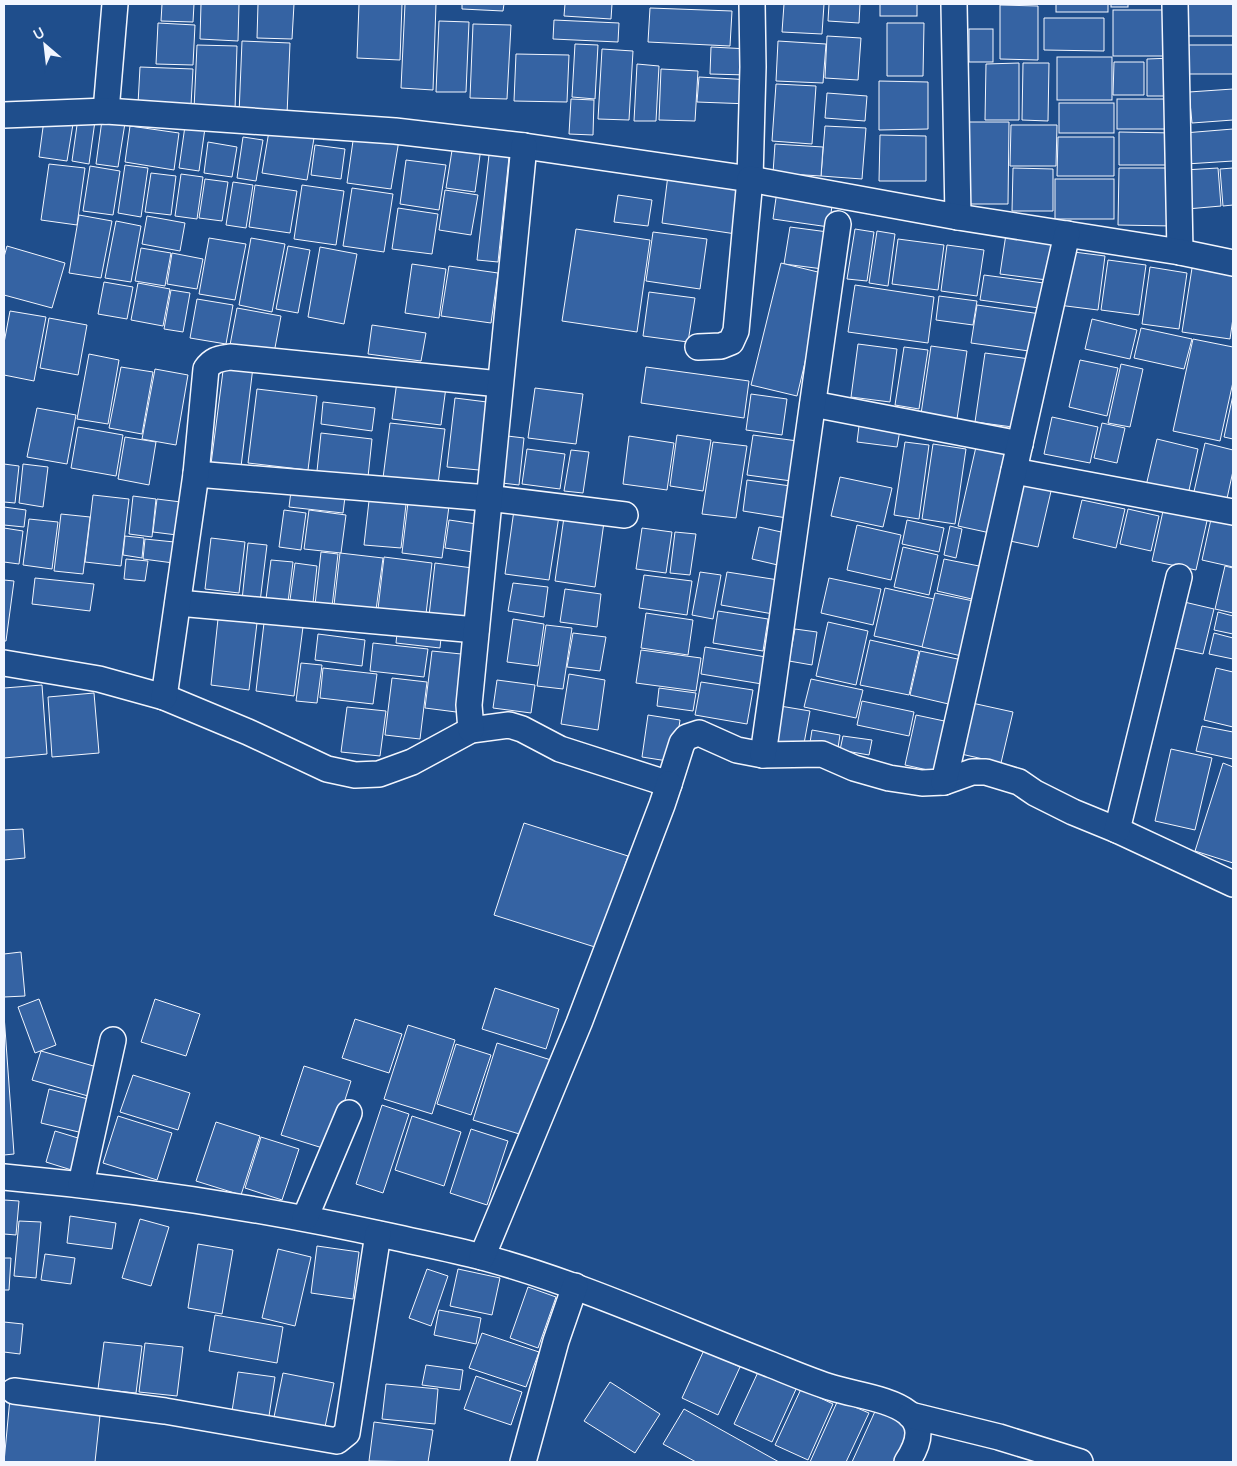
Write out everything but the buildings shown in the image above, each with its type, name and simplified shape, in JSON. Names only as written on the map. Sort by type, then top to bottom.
[{"type":"street","points":[[106,112],[115,4]]},
{"type":"street","points":[[698,347],[721,346],[731,342],[736,331],[750,179],[752,4]]},
{"type":"street","points":[[954,4],[958,217]]},
{"type":"street","points":[[1175,4],[1180,252]]},
{"type":"street","points":[[4,115],[106,112],[395,131],[524,146],[750,179],[958,217],[1180,252],[1233,263]]},
{"type":"street","points":[[471,730],[468,705],[524,146]]},
{"type":"street","points":[[763,756],[838,224]]},
{"type":"street","points":[[944,782],[1068,234]]},
{"type":"street","points":[[164,697],[196,474],[206,369],[211,362],[230,358],[500,384]]},
{"type":"street","points":[[813,404],[1020,444]]},
{"type":"street","points":[[1014,470],[1233,512]]},
{"type":"street","points":[[196,474],[488,498],[625,515]]},
{"type":"street","points":[[1117,830],[1179,578]]},
{"type":"street","points":[[178,603],[476,630]]},
{"type":"street","points":[[4,663],[99,679],[164,697],[225,722],[326,769],[356,775],[379,774],[412,762],[471,730],[509,725],[522,729],[560,749],[669,784]]},
{"type":"street","points":[[482,1257],[606,954],[662,806],[682,742],[693,734],[699,733],[738,750],[763,756],[822,754],[854,768],[889,778],[922,783],[944,782],[972,772],[986,772],[1001,776],[1019,782],[1073,812],[1117,830],[1233,884]]},
{"type":"street","points":[[81,1184],[114,1040]]},
{"type":"street","points":[[305,1218],[349,1113]]},
{"type":"street","points":[[4,1177],[81,1184],[305,1218],[482,1257],[575,1286],[832,1388],[900,1407],[910,1415],[918,1426],[919,1438],[907,1462]]},
{"type":"street","points":[[14,1390],[165,1411],[337,1441],[346,1433],[378,1234]]},
{"type":"street","points":[[523,1462],[556,1341],[575,1286]]},
{"type":"street","points":[[910,1415],[999,1438],[1080,1462]]}]
